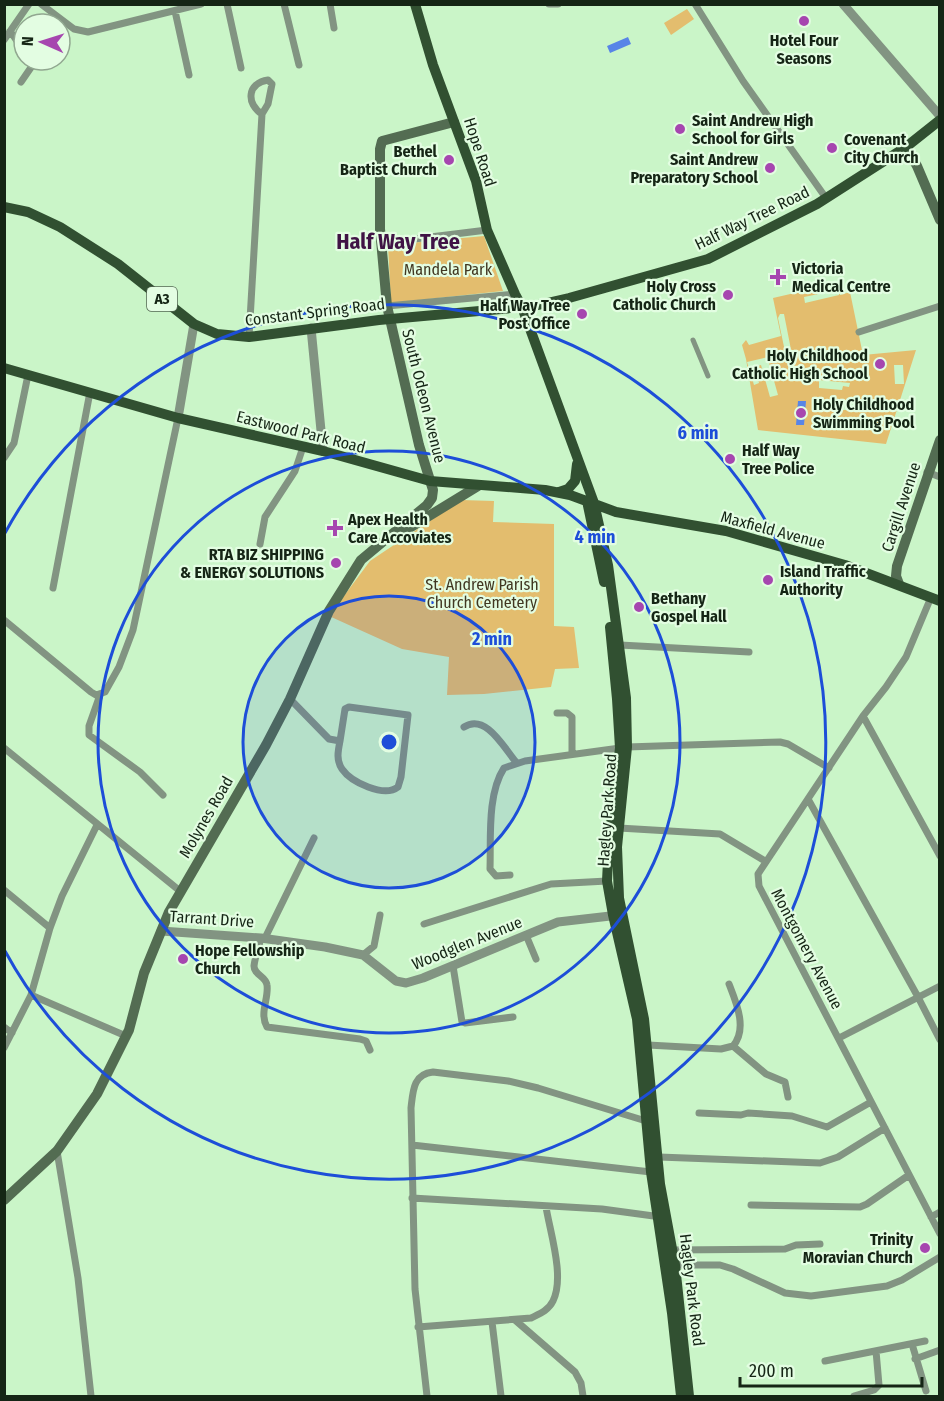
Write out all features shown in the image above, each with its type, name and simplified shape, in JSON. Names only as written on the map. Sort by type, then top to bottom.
[{"type":"main road","name":"Hope Road","points":[[415,4],[433,65],[476,181],[488,230],[522,307]]},
{"type":"main road","name":"Half Way Tree Road","points":[[522,307],[569,298],[708,259],[817,204],[906,147],[939,118]]},
{"type":"main road","name":"South Odeon Avenue","points":[[430,481],[419,445],[387,306],[382,243],[380,160],[382,141],[454,122]]},
{"type":"main road","points":[[906,147],[917,166],[939,220]]},
{"type":"main road","name":"Constant Spring Road","points":[[4,207],[27,212],[60,226],[118,264],[194,324],[217,334],[249,337],[389,318],[522,307]]},
{"type":"main road","name":"Hagley Park Road","points":[[522,307],[575,448],[608,565],[626,698],[617,866],[617,915],[637,1019],[651,1172],[673,1250],[689,1396]]},
{"type":"main road","name":"Eastwood Park Road","points":[[4,368],[178,418],[323,451],[430,481],[558,492],[590,502]]},
{"type":"main road","name":"Cargill Avenue","points":[[898,585],[895,572],[939,440]]},
{"type":"main road","points":[[558,492],[568,489],[575,481],[577,470],[575,448]]},
{"type":"main road","points":[[356,568],[361,560],[381,542],[430,502],[433,494],[430,481]]},
{"type":"main road","name":"Molynes Road","points":[[4,1200],[57,1151],[97,1094],[126,1036],[144,973],[180,891],[266,745],[290,699],[320,628],[356,568],[403,532],[478,486]]},
{"type":"main road","name":"Hagley Park Road","points":[[590,502],[604,582],[624,747],[609,841],[607,880],[644,1019],[648,1045],[659,1157],[662,1217],[681,1396]]},
{"type":"main road","name":"Maxfield Avenue","points":[[590,502],[616,512],[740,534],[844,565],[898,585],[934,602]]},
{"type":"street","points":[[4,40],[29,4]]},
{"type":"street","points":[[41,4],[75,29],[88,32],[201,4]]},
{"type":"street","points":[[227,4],[241,68]]},
{"type":"street","points":[[284,4],[299,65]]},
{"type":"street","points":[[330,4],[334,28]]},
{"type":"street","points":[[549,4],[558,4]]},
{"type":"street","points":[[695,4],[743,81],[826,198]]},
{"type":"street","points":[[843,4],[939,118]]},
{"type":"street","points":[[175,11],[189,75]]},
{"type":"street","points":[[21,82],[28,72]]},
{"type":"street","points":[[249,337],[262,114],[268,105],[272,84],[268,80],[260,81],[254,86],[252,93],[255,110],[262,114]]},
{"type":"street","points":[[382,243],[488,230]]},
{"type":"street","points":[[387,306],[515,294]]},
{"type":"street","points":[[859,332],[939,306]]},
{"type":"street","points":[[163,795],[140,772],[89,735],[89,726],[100,695],[107,689],[119,667],[133,630],[178,418],[194,324]]},
{"type":"street","points":[[311,328],[323,451]]},
{"type":"street","points":[[693,340],[708,376]]},
{"type":"street","points":[[4,458],[14,443],[28,375]]},
{"type":"street","points":[[53,588],[90,392]]},
{"type":"street","points":[[260,544],[265,517],[295,471],[303,447]]},
{"type":"street","points":[[927,472],[939,477]]},
{"type":"street","name":"Montgomery Avenue","points":[[934,602],[906,657],[758,874],[759,886],[939,1234]]},
{"type":"street","points":[[4,620],[91,692],[100,695]]},
{"type":"street","points":[[620,645],[749,652]]},
{"type":"street","points":[[290,699],[325,736],[339,741]]},
{"type":"street","points":[[349,707],[408,715],[398,788],[390,791],[367,787],[348,776],[338,761],[339,741],[343,714],[349,707]]},
{"type":"street","points":[[556,713],[567,713],[572,717],[572,754]]},
{"type":"street","points":[[863,717],[939,856]]},
{"type":"street","points":[[464,727],[473,723],[484,726],[516,762]]},
{"type":"street","points":[[510,875],[496,876],[491,873],[490,831],[498,780],[504,768],[516,762],[624,747],[780,742],[788,744],[829,768]]},
{"type":"street","points":[[4,748],[180,891]]},
{"type":"street","points":[[808,799],[918,997],[939,1040]]},
{"type":"street","points":[[4,1048],[31,995],[50,928],[79,860],[97,825]]},
{"type":"street","points":[[619,828],[720,834],[765,861]]},
{"type":"street","points":[[314,838],[263,938],[254,966],[256,972],[264,978],[267,984],[263,1014],[267,1027],[360,1039],[366,1041],[370,1050]]},
{"type":"street","points":[[424,924],[551,884],[607,880]]},
{"type":"street","points":[[4,890],[50,928]]},
{"type":"street","points":[[363,955],[374,946],[380,915]]},
{"type":"street","name":"Woodglen Avenue","points":[[263,938],[363,955],[392,978],[401,982],[412,982],[558,922],[617,915]]},
{"type":"street","name":"Tarrant Drive","points":[[161,931],[263,938]]},
{"type":"street","points":[[526,935],[536,959]]},
{"type":"street","points":[[453,966],[462,1022],[513,1017]]},
{"type":"street","points":[[648,1045],[721,1049],[733,1046],[739,1035],[739,1017],[738,1006],[729,984]]},
{"type":"street","points":[[839,1038],[939,986]]},
{"type":"street","points":[[31,995],[126,1036]]},
{"type":"street","points":[[4,1027],[12,1034]]},
{"type":"street","points":[[733,1046],[766,1074],[786,1084],[788,1097]]},
{"type":"street","points":[[427,1396],[415,1289],[412,1198],[412,1093],[418,1077],[425,1073],[508,1081],[646,1121]]},
{"type":"street","points":[[699,1113],[792,1116],[827,1127],[871,1102]]},
{"type":"street","points":[[659,1157],[820,1162],[838,1157],[885,1128]]},
{"type":"street","points":[[412,1145],[651,1172]]},
{"type":"street","points":[[57,1151],[78,1278],[91,1396]]},
{"type":"street","points":[[751,1205],[860,1207],[909,1175]]},
{"type":"street","points":[[412,1198],[602,1209],[662,1217]]},
{"type":"street","points":[[418,1327],[515,1320],[531,1318],[544,1312],[553,1302],[557,1289],[557,1265],[546,1207]]},
{"type":"street","points":[[931,1217],[939,1212]]},
{"type":"street","points":[[673,1250],[785,1249],[796,1245],[820,1244]]},
{"type":"street","points":[[675,1265],[720,1265],[785,1293],[811,1296],[887,1286],[902,1280],[939,1257]]},
{"type":"street","points":[[515,1320],[575,1372],[582,1396]]},
{"type":"street","points":[[492,1322],[501,1396]]},
{"type":"street","points":[[825,1361],[925,1341]]},
{"type":"street","points":[[912,1344],[926,1391]]},
{"type":"street","points":[[915,1359],[939,1350]]},
{"type":"street","points":[[854,1396],[874,1390],[879,1385],[876,1351]]},
{"type":"green space","points":[[687,9],[694,19],[671,35],[664,23]]},
{"type":"green space","name":"Mandela Park","points":[[484,236],[503,291],[391,303],[388,245]]},
{"type":"green space","name":"Holy Childhood Catholic High School","points":[[838,283],[840,295],[850,292],[863,355],[916,350],[886,444],[758,430],[742,345],[746,340],[749,345],[781,336],[773,298]],"holes":[[[838,290],[839,295],[805,303],[804,297]],[[780,314],[784,314],[794,365],[788,366],[778,318]],[[776,355],[778,361],[769,363],[778,395],[770,397],[761,365],[755,367],[759,383],[754,385],[747,362]],[[894,365],[903,365],[904,384],[895,384]],[[819,380],[850,383],[849,387],[843,386],[842,390],[819,388]],[[842,400],[864,401],[864,410],[842,410]]]},
{"type":"green space","name":"St. Andrew Parish Church Cemetery","points":[[461,500],[494,501],[493,522],[554,524],[554,626],[574,627],[579,668],[555,669],[551,687],[484,694],[447,695],[449,657],[402,649],[329,616],[370,561]]},
{"type":"water","points":[[628,37],[631,44],[610,53],[607,46]]},
{"type":"water","name":"Holy Childhood Swimming Pool","points":[[798,401],[806,401],[804,425],[796,425]]},
{"type":"place","name":"Hotel Four Seasons","points":[[804,21]]},
{"type":"place","name":"Saint Andrew High School for Girls","points":[[680,129]]},
{"type":"place","name":"Covenant City Church","points":[[832,148]]},
{"type":"place","name":"Bethel Baptist Church","points":[[449,160]]},
{"type":"place","name":"Saint Andrew Preparatory School","points":[[770,168]]},
{"type":"place","name":"Victoria Medical Centre","points":[[778,277]]},
{"type":"place","name":"Holy Cross Catholic Church","points":[[728,295]]},
{"type":"place","name":"Half Way Tree Post Office","points":[[582,314]]},
{"type":"place","name":"Holy Childhood Catholic High School","points":[[880,364]]},
{"type":"place","name":"Holy Childhood Swimming Pool","points":[[801,413]]},
{"type":"place","name":"Half Way Tree Police","points":[[730,459]]},
{"type":"place","name":"Apex Health Care Accoviates","points":[[335,528]]},
{"type":"place","name":"RTA BIZ SHIPPING & ENERGY SOLUTIONS","points":[[336,563]]},
{"type":"place","name":"Island Traffic Authority","points":[[768,580]]},
{"type":"place","name":"Bethany Gospel Hall","points":[[639,607]]},
{"type":"place","name":"Hope Fellowship Church","points":[[183,959]]},
{"type":"place","name":"Trinity Moravian Church","points":[[925,1248]]},
{"type":"district","name":"Half Way Tree","points":[[398,241]]}]
